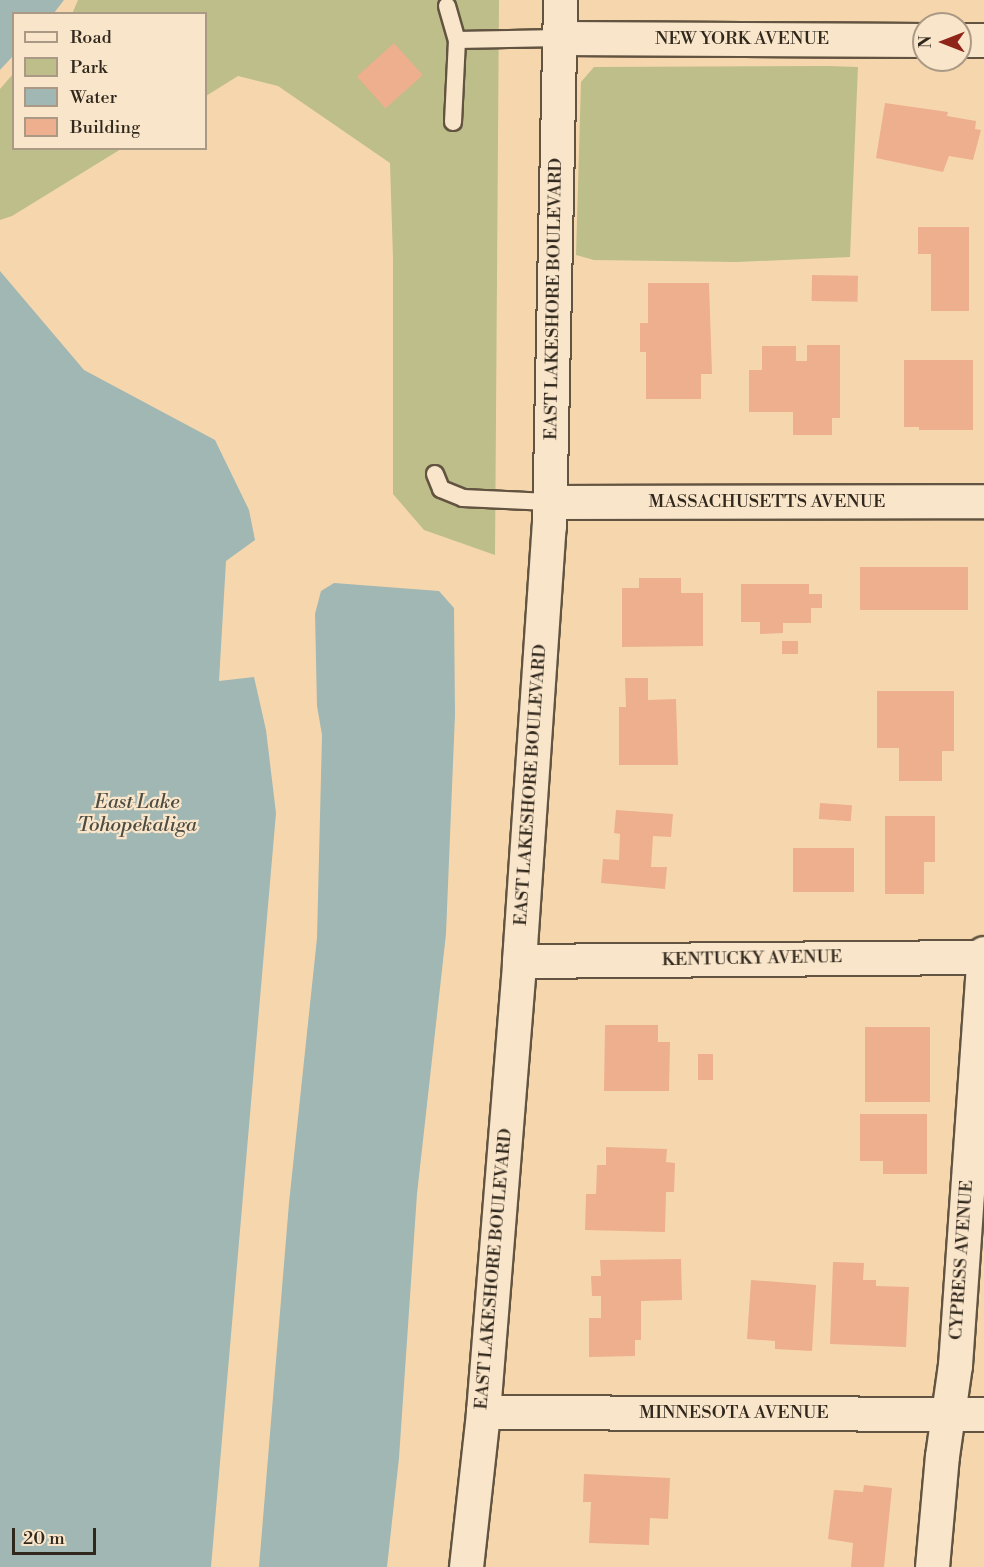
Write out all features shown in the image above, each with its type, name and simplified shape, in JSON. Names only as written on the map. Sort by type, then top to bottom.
[{"type":"street","name":"EAST LAKESHORE BOULEVARD","points":[[466,1567],[483,1412],[519,962],[549,502],[560,0]]},
{"type":"street","name":"NEW YORK AVENUE","points":[[560,38],[912,40]]},
{"type":"street","name":"MASSACHUSETTS AVENUE","points":[[549,502],[984,501]]},
{"type":"street","name":"KENTUCKY AVENUE","points":[[519,962],[984,956]]},
{"type":"street","name":"CYPRESS AVENUE","points":[[932,1567],[947,1414],[955,1365],[984,956]]},
{"type":"street","name":"MINNESOTA AVENUE","points":[[483,1412],[984,1414]]},
{"type":"lane","points":[[447,6],[457,40],[453,122]]},
{"type":"lane","points":[[457,40],[560,38]]},
{"type":"lane","points":[[435,474],[441,489],[463,498],[549,502]]},
{"type":"green space","points":[[78,0],[499,0],[495,555],[424,530],[393,494],[393,258],[390,163],[278,86],[238,76],[207,95],[207,12],[73,12]]},
{"type":"green space","points":[[594,67],[858,67],[850,257],[737,262],[594,260],[576,255],[581,82]]},
{"type":"green space","points":[[12,75],[12,150],[119,150],[12,216],[0,220],[0,89]]},
{"type":"water","points":[[0,0],[64,0],[55,12],[12,12],[12,57],[0,70]]},
{"type":"water","name":"East Lake Tohopekaliga","points":[[0,271],[84,370],[215,440],[249,510],[255,540],[226,561],[219,681],[254,677],[266,730],[276,813],[211,1567],[0,1567]]},
{"type":"water","points":[[334,583],[439,591],[454,608],[455,714],[446,934],[417,1194],[399,1458],[387,1567],[259,1567],[289,1203],[317,938],[322,735],[317,706],[315,614],[321,591]]},
{"type":"building","points":[[394,43],[423,75],[386,108],[357,76]]},
{"type":"building","points":[[885,103],[948,112],[947,116],[976,121],[975,129],[981,130],[973,160],[949,156],[943,172],[876,158]]},
{"type":"building","points":[[918,227],[969,227],[969,311],[931,311],[931,254],[918,254]]},
{"type":"building","points":[[812,275],[858,276],[858,302],[812,301]]},
{"type":"building","points":[[648,283],[709,283],[712,374],[701,374],[701,399],[646,399],[646,352],[640,352],[640,323],[648,323]]},
{"type":"building","points":[[807,345],[840,345],[840,418],[832,418],[832,435],[793,435],[793,412],[749,412],[749,370],[762,370],[762,346],[796,346],[796,361],[807,361]]},
{"type":"building","points":[[904,360],[973,360],[973,430],[919,430],[919,427],[904,427]]},
{"type":"building","points":[[860,567],[968,567],[968,610],[860,610]]},
{"type":"building","points":[[639,578],[681,578],[681,593],[703,593],[703,646],[622,647],[622,588],[639,588]]},
{"type":"building","points":[[741,584],[809,584],[809,594],[822,594],[822,608],[811,608],[811,623],[783,623],[783,633],[760,634],[760,622],[741,622]]},
{"type":"building","points":[[782,641],[798,641],[798,654],[782,654]]},
{"type":"building","points":[[625,678],[648,678],[648,700],[676,699],[678,765],[619,765],[619,707],[626,707]]},
{"type":"building","points":[[877,691],[954,691],[954,751],[942,751],[942,781],[899,781],[899,748],[877,748]]},
{"type":"building","points":[[820,803],[852,805],[851,821],[819,819]]},
{"type":"building","points":[[616,810],[673,814],[671,837],[653,836],[651,867],[667,867],[665,889],[601,883],[603,859],[619,860],[620,834],[614,833]]},
{"type":"building","points":[[885,816],[935,816],[935,862],[924,862],[924,894],[885,894]]},
{"type":"building","points":[[793,848],[854,848],[854,892],[793,892]]},
{"type":"building","points":[[605,1025],[658,1025],[658,1042],[670,1042],[669,1091],[604,1091]]},
{"type":"building","points":[[865,1027],[930,1027],[930,1102],[865,1102]]},
{"type":"building","points":[[698,1054],[713,1054],[713,1080],[698,1080]]},
{"type":"building","points":[[860,1114],[927,1114],[927,1174],[883,1174],[883,1161],[860,1161]]},
{"type":"building","points":[[606,1147],[667,1149],[666,1162],[675,1163],[674,1192],[666,1192],[665,1232],[585,1230],[586,1194],[596,1194],[597,1165],[606,1165]]},
{"type":"building","points":[[681,1259],[682,1300],[641,1301],[641,1340],[635,1340],[635,1356],[589,1357],[589,1318],[601,1318],[601,1296],[592,1296],[591,1276],[601,1276],[600,1260]]},
{"type":"building","points":[[833,1262],[864,1263],[863,1280],[876,1280],[876,1286],[909,1287],[906,1347],[830,1344]]},
{"type":"building","points":[[751,1280],[816,1285],[812,1351],[775,1349],[775,1341],[747,1339]]},
{"type":"building","points":[[584,1474],[670,1478],[668,1519],[650,1518],[649,1545],[589,1543],[591,1502],[583,1502]]},
{"type":"building","points":[[864,1485],[892,1488],[884,1567],[851,1567],[853,1543],[828,1539],[834,1490],[863,1492]]}]
